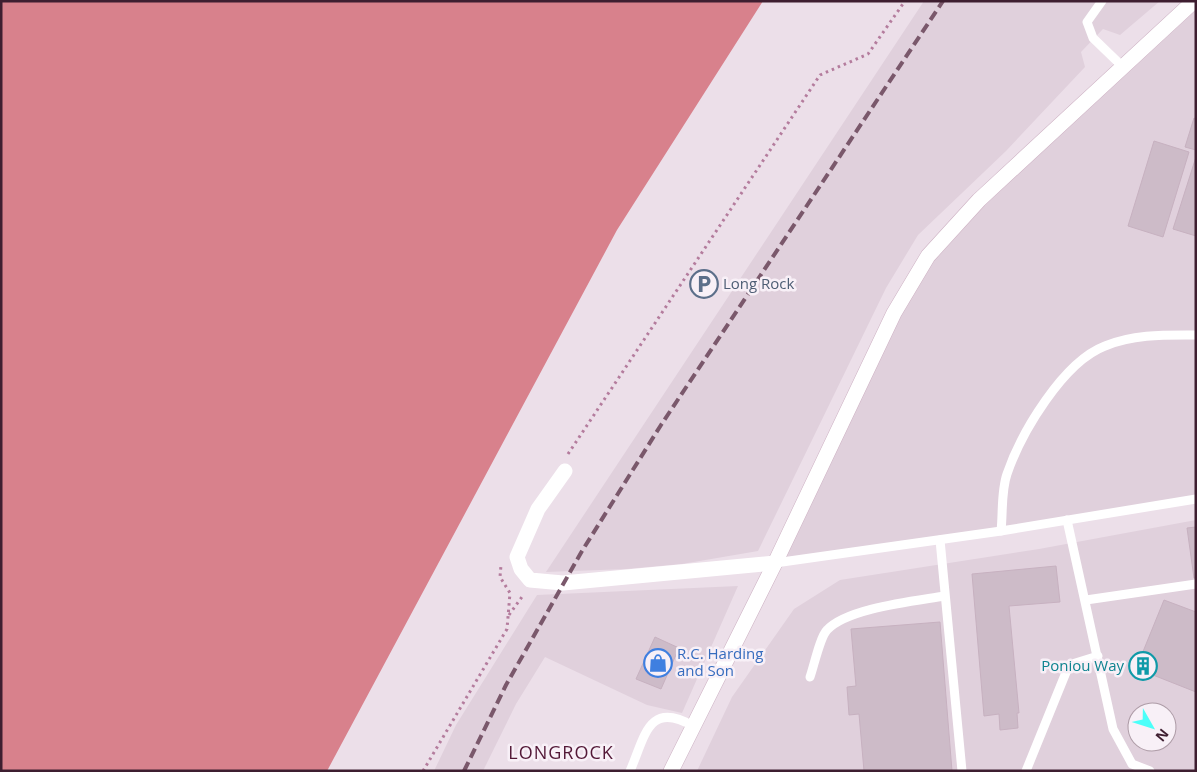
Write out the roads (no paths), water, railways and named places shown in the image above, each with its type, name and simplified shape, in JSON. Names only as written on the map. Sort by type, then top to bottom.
[{"type":"street","points":[[671,771],[775,563],[894,313],[928,256],[979,200],[1194,1]]},
{"type":"street","points":[[564,465],[538,509],[517,557],[521,569],[530,580],[563,583],[775,563]]},
{"type":"lane","points":[[1102,1],[1087,22],[1094,38],[1123,67]]},
{"type":"lane","points":[[1001,531],[1006,476],[1020,444],[1058,386],[1079,361],[1104,346],[1133,337],[1196,335]]},
{"type":"lane","points":[[775,563],[1001,531],[1196,500]]},
{"type":"lane","points":[[1067,520],[1113,729],[1132,764],[1150,771]]},
{"type":"lane","points":[[940,540],[962,771]]},
{"type":"lane","points":[[1086,600],[1196,584]]},
{"type":"lane","points":[[810,677],[826,631],[845,618],[879,607],[944,596]]},
{"type":"lane","points":[[1026,771],[1069,665],[1098,656]]},
{"type":"lane","points":[[630,771],[652,722],[661,717],[682,720],[693,726]]},
{"type":"railway","points":[[464,771],[506,685],[582,551],[661,425],[943,1]]},
{"type":"place","name":"Long Rock","points":[[704,284]]},
{"type":"place","name":"R.C. Harding and Son","points":[[658,663]]},
{"type":"place","name":"Poniou Way","points":[[1143,666]]},
{"type":"district","name":"LONGROCK","points":[[561,753]]}]
